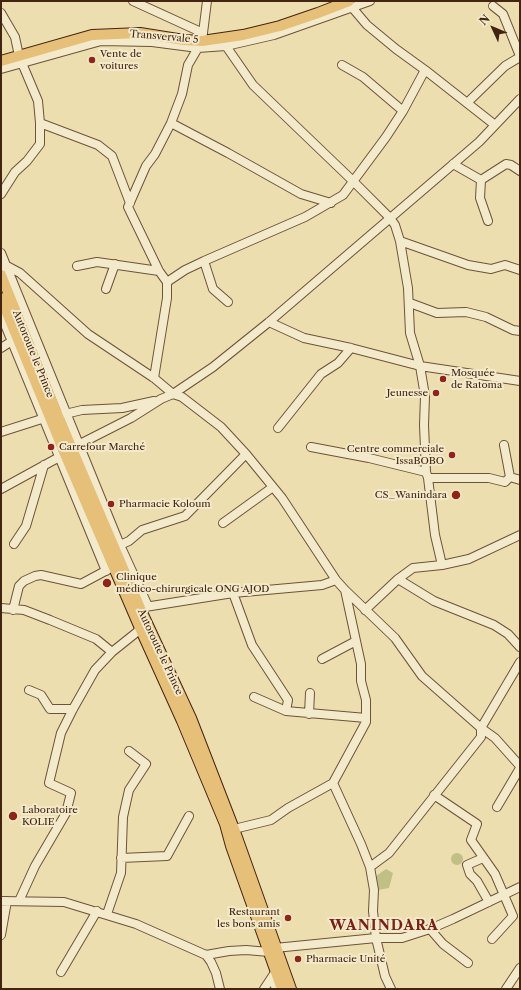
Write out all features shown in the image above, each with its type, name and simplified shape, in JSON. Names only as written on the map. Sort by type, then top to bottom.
[{"type":"main road","name":"Transvervale 5","points":[[1,61],[20,60],[92,35],[140,33],[184,40],[201,41],[243,35],[280,26],[347,3]]},
{"type":"main road","name":"Autoroute le Prince","points":[[3,270],[54,416]]},
{"type":"main road","name":"Autoroute le Prince","points":[[1,298],[69,451],[144,607],[191,718],[234,829],[272,950],[274,974],[282,989]]},
{"type":"main road","name":"Autoroute le Prince","points":[[69,451],[110,569],[140,628],[182,722],[225,824],[272,950],[291,989]]},
{"type":"street","points":[[133,1],[201,41],[226,46],[274,35],[347,3],[370,1]]},
{"type":"street","points":[[154,378],[167,298],[167,282],[159,270],[128,207],[146,166],[155,154],[171,123],[182,94],[188,65],[201,41],[207,1]]},
{"type":"street","points":[[347,3],[372,30],[495,125]]},
{"type":"street","points":[[467,102],[505,66],[520,56],[503,14],[493,6]]},
{"type":"street","points":[[1,12],[16,37],[20,60],[38,101],[40,123],[40,144],[27,161],[15,172],[1,194]]},
{"type":"street","points":[[226,46],[253,85],[353,181],[390,218],[394,225],[400,241],[408,288],[410,303],[410,333],[420,366],[425,396],[424,426],[427,475],[435,535],[442,565]]},
{"type":"street","points":[[1,70],[20,60]]},
{"type":"street","points":[[342,65],[363,76],[403,111]]},
{"type":"street","points":[[167,282],[185,270],[204,261],[305,217],[343,195],[386,137],[403,111],[425,70]]},
{"type":"street","points":[[1,432],[54,416],[82,410],[122,408],[161,399],[174,394],[213,367],[269,322],[479,142],[520,99]]},
{"type":"street","points":[[40,123],[98,145],[112,156],[130,203]]},
{"type":"street","points":[[171,123],[301,194],[331,203]]},
{"type":"street","points":[[453,164],[481,180]]},
{"type":"street","points":[[481,180],[506,164],[511,165],[520,171]]},
{"type":"street","points":[[481,180],[480,198],[488,221]]},
{"type":"street","points":[[400,241],[468,265],[491,269],[506,265],[520,270]]},
{"type":"street","points":[[1,253],[3,270],[20,273],[88,334],[154,378],[174,394],[182,397],[221,427],[246,454],[282,498],[336,580],[395,638],[422,676],[481,728],[496,738],[520,767],[497,807]]},
{"type":"street","points":[[204,261],[213,289],[228,302]]},
{"type":"street","points":[[77,266],[97,262],[159,270]]},
{"type":"street","points":[[106,289],[115,264]]},
{"type":"street","points":[[410,303],[437,313],[466,312],[486,317],[512,330],[520,331]]},
{"type":"street","points":[[1,315],[12,341],[54,416],[69,451],[120,545],[144,607],[234,593],[322,585],[336,580]]},
{"type":"street","points":[[269,322],[304,338],[351,348],[420,366],[520,381]]},
{"type":"street","points":[[1,348],[12,341]]},
{"type":"street","points":[[278,428],[321,374],[338,363],[351,348]]},
{"type":"street","points":[[1,489],[131,418],[161,399]]},
{"type":"street","points":[[504,445],[510,477]]},
{"type":"street","points":[[311,447],[369,458],[427,475],[489,478],[505,482],[510,477]]},
{"type":"street","points":[[120,545],[129,541],[142,530],[186,516],[246,454]]},
{"type":"street","points":[[14,544],[26,526],[44,465]]},
{"type":"street","points":[[510,477],[520,480]]},
{"type":"street","points":[[223,523],[273,487]]},
{"type":"street","points":[[365,610],[398,579],[413,568],[442,565],[469,559],[520,535]]},
{"type":"street","points":[[13,610],[19,586],[24,581],[35,576],[40,575],[81,584],[110,569]]},
{"type":"street","points":[[398,579],[434,601],[494,625],[508,634],[520,647]]},
{"type":"street","points":[[234,829],[271,820],[288,808],[333,783],[366,722],[366,700],[361,681],[361,664],[345,590]]},
{"type":"street","points":[[234,593],[252,645],[288,700],[286,711]]},
{"type":"street","points":[[1,608],[30,612],[96,639],[112,652]]},
{"type":"street","points":[[19,901],[35,866],[66,813],[71,792],[49,783],[61,733],[95,670],[112,652],[140,628]]},
{"type":"street","points":[[322,659],[356,641]]},
{"type":"street","points":[[370,867],[389,853],[481,737],[481,728],[520,662]]},
{"type":"street","points":[[29,690],[41,695],[50,709],[73,709]]},
{"type":"street","points":[[309,714],[310,693]]},
{"type":"street","points":[[254,697],[286,711],[366,718]]},
{"type":"street","points":[[107,914],[121,873],[123,817],[129,790],[146,764],[129,751]]},
{"type":"street","points":[[333,783],[370,867],[374,890],[372,911],[376,938],[385,976],[391,989]]},
{"type":"street","points":[[434,795],[477,824],[471,840],[495,874],[513,916],[492,939]]},
{"type":"street","points":[[121,858],[167,856],[189,816]]},
{"type":"street","points":[[483,858],[466,865],[470,874],[477,881],[489,902]]},
{"type":"street","points":[[206,955],[229,951],[272,950],[376,938],[402,938],[430,929],[520,887]]},
{"type":"street","points":[[1,935],[4,901],[64,902],[136,924],[206,955],[216,973],[220,989]]},
{"type":"street","points":[[61,972],[97,911]]},
{"type":"street","points":[[430,929],[442,944],[468,963]]},
{"type":"street","points":[[506,989],[520,968]]},
{"type":"street","points":[[264,989],[274,974]]},
{"type":"street","points":[[274,974],[276,989]]},
{"type":"green space","points":[[459,853],[462,854],[462,864],[455,865],[452,864],[451,857],[452,854]]},
{"type":"green space","points":[[386,869],[393,873],[389,888],[378,890],[376,876]]},
{"type":"place","name":"Vente de voitures","points":[[92,60]]},
{"type":"place","name":"Mosquée de Ratoma","points":[[443,379]]},
{"type":"place","name":"Jeunesse","points":[[436,393]]},
{"type":"place","name":"Carrefour Marché","points":[[51,447]]},
{"type":"place","name":"Centre commerciale IssaBOBO","points":[[452,455]]},
{"type":"place","name":"CS_Wanindara","points":[[456,495]]},
{"type":"place","name":"Pharmacie Koloum","points":[[111,504]]},
{"type":"place","name":"Clinique médico-chirurgicale ONG AJOD","points":[[107,583]]},
{"type":"place","name":"Laboratoire KOLIE","points":[[13,816]]},
{"type":"place","name":"Restaurant les bons amis","points":[[288,918]]},
{"type":"place","name":"Pharmacie Unité","points":[[298,959]]},
{"type":"district","name":"WANINDARA","points":[[384,926]]}]
